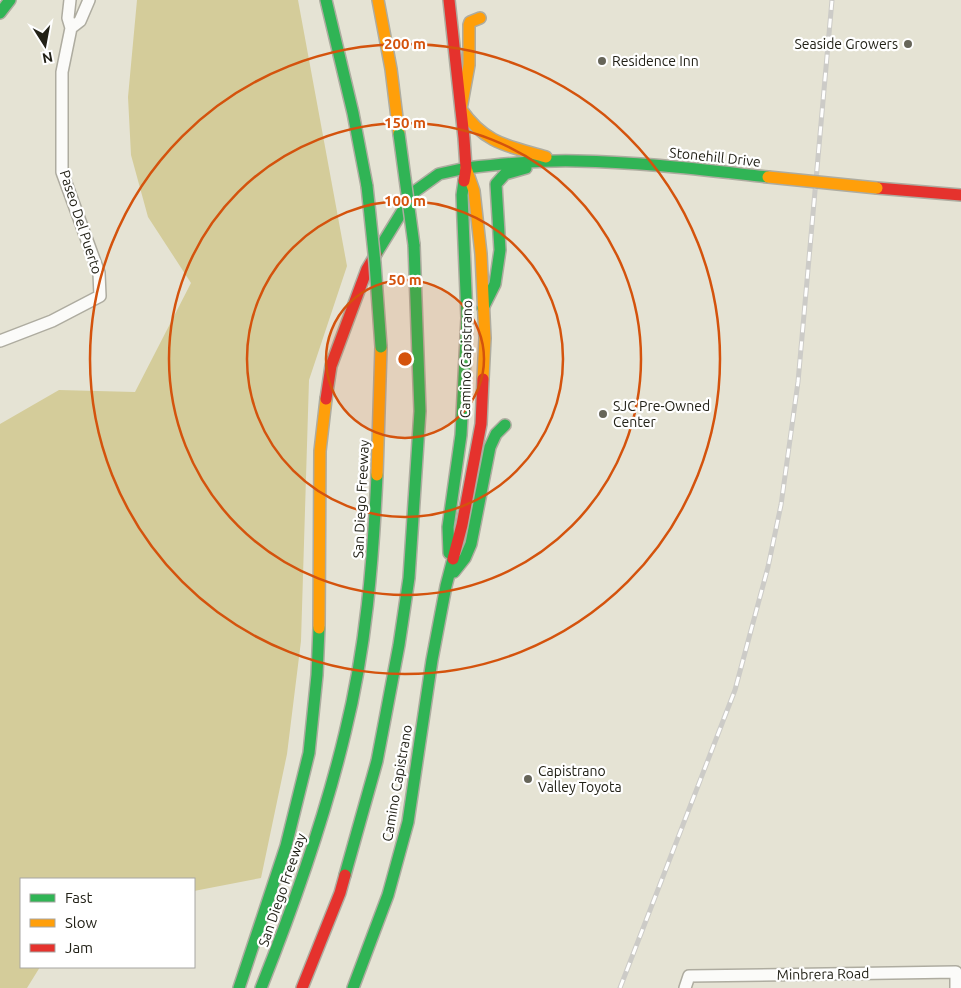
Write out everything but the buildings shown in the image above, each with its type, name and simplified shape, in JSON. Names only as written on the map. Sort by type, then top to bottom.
[{"type":"main road","points":[[0,13],[10,0]]},
{"type":"main road","name":"San Diego Freeway","points":[[261,988],[320,826],[347,724],[360,655],[372,563],[378,481],[381,347],[367,186],[353,113],[326,0]]},
{"type":"main road","points":[[302,988],[340,893],[377,761],[399,645],[409,578],[420,411],[414,245],[392,70],[378,0]]},
{"type":"main road","points":[[456,4],[480,18],[470,22],[468,26],[470,51],[467,84],[461,109],[475,128],[484,135],[502,144],[560,162]]},
{"type":"main road","name":"Camino Capistrano","points":[[449,578],[448,527],[461,435],[467,318],[462,195],[466,168],[456,4]]},
{"type":"main road","name":"Stonehill Drive","points":[[239,988],[286,846],[309,753],[319,635],[320,451],[331,366],[367,269],[414,192],[439,174],[466,168],[513,162],[591,160],[961,196]]},
{"type":"main road","points":[[482,308],[495,284],[500,250],[496,184],[501,176],[512,171],[560,162]]},
{"type":"main road","name":"Camino Capistrano","points":[[353,988],[386,900],[408,822],[432,660],[462,526],[481,424],[484,362],[481,254],[474,192],[466,168]]},
{"type":"main road","points":[[449,546],[464,449],[468,438],[475,428],[481,424],[472,414],[474,352],[467,318]]},
{"type":"main road","points":[[449,578],[465,558],[471,544],[490,447],[496,434],[505,426]]},
{"type":"street","name":"Paseo Del Puerto","points":[[0,341],[52,320],[100,296],[99,274],[62,172],[62,72],[70,28],[68,18],[70,0]]},
{"type":"street","name":"Paseo Del Puerto","points":[[70,28],[80,21],[89,0]]},
{"type":"street","name":"Minbrera Road","points":[[685,988],[689,976],[956,972],[956,988]]},
{"type":"shaded area","points":[[137,0],[298,0],[347,266],[309,380],[301,641],[287,754],[261,878],[195,891],[195,878],[20,878],[20,968],[39,968],[27,988],[0,988],[0,424],[59,390],[135,392],[191,283],[148,217],[131,155],[128,97]]},
{"type":"railway","points":[[620,988],[735,690],[768,567],[781,505],[798,382],[832,0]]},
{"type":"traffic: fast","points":[[0,13],[10,0]]},
{"type":"traffic: fast","points":[[326,0],[353,113],[367,186]]},
{"type":"traffic: fast","points":[[399,134],[414,245]]},
{"type":"traffic: fast","points":[[466,168],[535,162],[601,162],[768,177]]},
{"type":"traffic: fast","points":[[376,254],[414,192],[439,174],[466,168]]},
{"type":"traffic: fast","points":[[483,308],[495,284],[500,250],[496,184],[505,174],[526,168]]},
{"type":"traffic: fast","points":[[449,553],[448,527],[461,435],[467,318],[462,195],[464,181]]},
{"type":"traffic: fast","points":[[367,186],[381,347]]},
{"type":"traffic: fast","points":[[345,875],[377,761],[399,645],[409,578],[420,411],[414,245]]},
{"type":"traffic: fast","points":[[454,572],[465,558],[471,544],[490,447],[496,434],[505,425]]},
{"type":"traffic: fast","points":[[261,988],[297,894],[318,830],[337,766],[352,701],[367,605],[377,475]]},
{"type":"traffic: fast","points":[[353,988],[388,895],[408,822],[432,660],[453,559]]},
{"type":"traffic: fast","points":[[239,988],[286,846],[309,753],[317,675],[319,628]]},
{"type":"traffic: slow","points":[[378,0],[391,69],[399,134]]},
{"type":"traffic: slow","points":[[480,18],[470,22],[469,25],[469,65],[461,109],[470,121],[488,137],[509,146],[546,157]]},
{"type":"traffic: slow","points":[[466,168],[474,191],[481,254],[485,338],[483,379]]},
{"type":"traffic: slow","points":[[768,177],[877,188]]},
{"type":"traffic: slow","points":[[377,475],[381,347]]},
{"type":"traffic: slow","points":[[319,628],[320,451],[326,399]]},
{"type":"traffic: jam","points":[[449,0],[464,138],[466,168],[464,181]]},
{"type":"traffic: jam","points":[[877,188],[961,195]]},
{"type":"traffic: jam","points":[[326,399],[331,366],[367,269],[376,254]]},
{"type":"traffic: jam","points":[[453,559],[462,525],[481,424],[483,379]]},
{"type":"traffic: jam","points":[[302,988],[340,893],[345,875]]},
{"type":"place","name":"Seaside Growers","points":[[908,44]]},
{"type":"place","name":"Residence Inn","points":[[602,61]]},
{"type":"place","name":"SJC Pre-Owned Center","points":[[603,414]]},
{"type":"place","name":"Capistrano Valley Toyota","points":[[528,779]]}]
